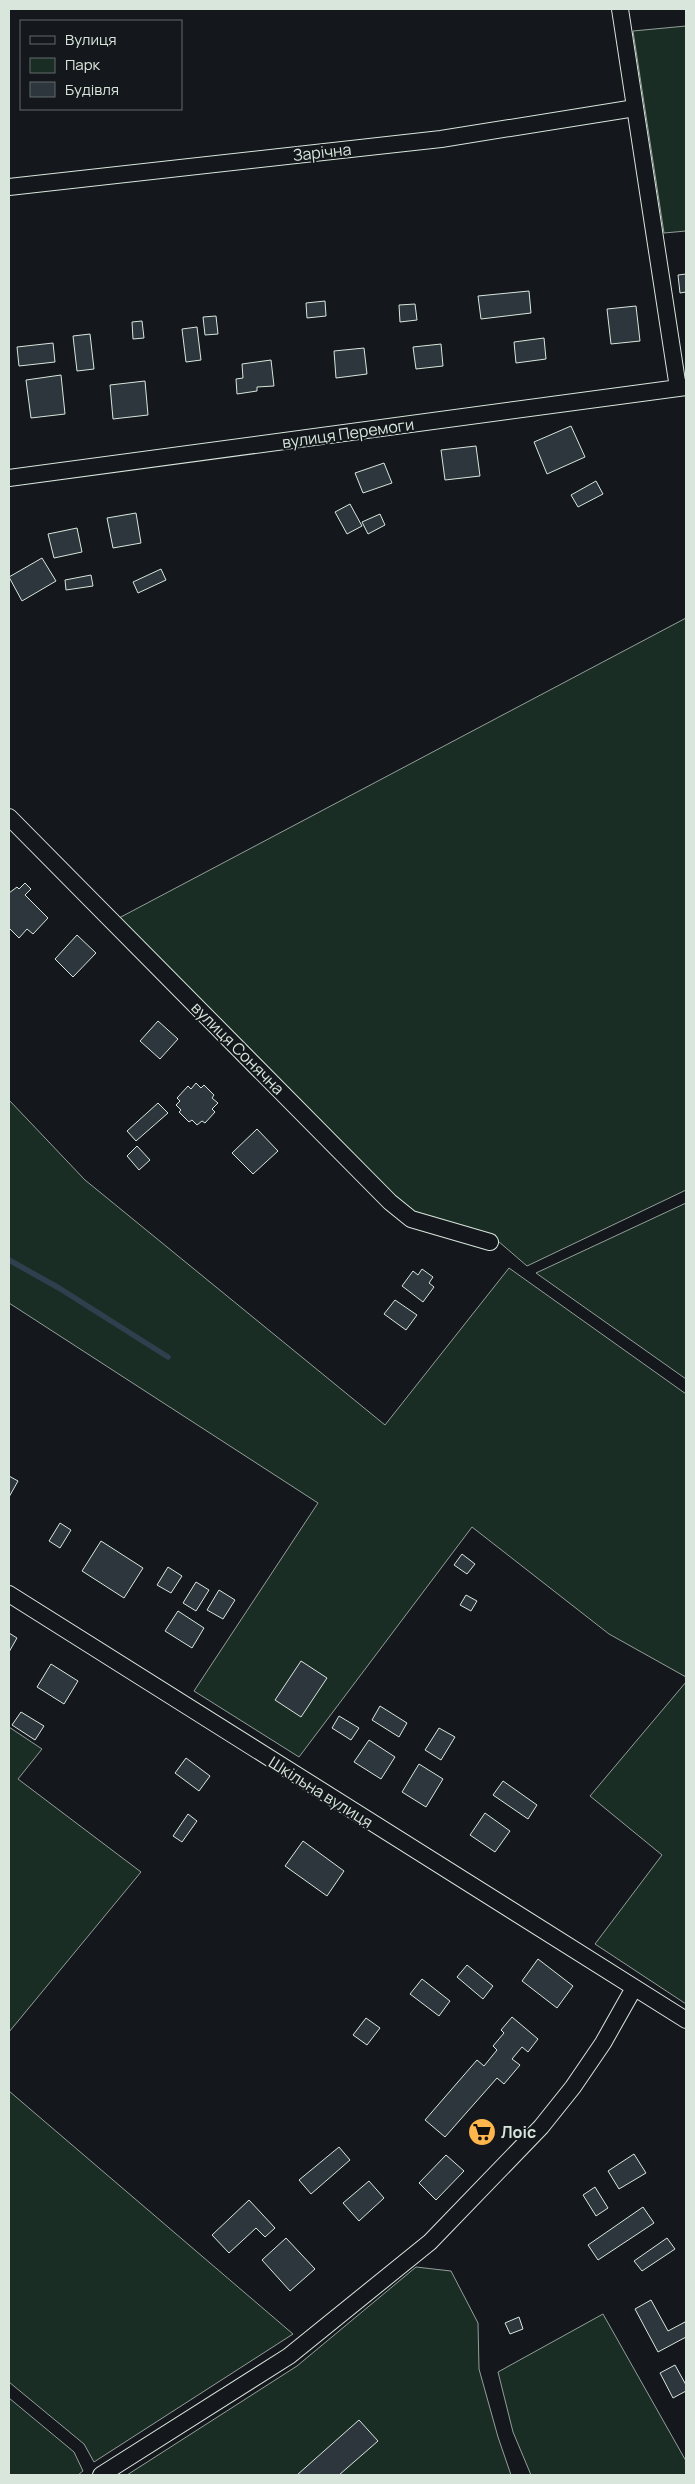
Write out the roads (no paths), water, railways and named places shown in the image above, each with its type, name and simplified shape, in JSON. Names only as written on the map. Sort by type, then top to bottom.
[{"type":"street","points":[[620,9],[682,387]]},
{"type":"street","name":"Зарічна","points":[[9,187],[441,139],[635,108]]},
{"type":"street","name":"вулиця Перемоги","points":[[9,478],[682,387]]},
{"type":"street","name":"вулиця Сонячна","points":[[9,817],[390,1202],[411,1220],[490,1242]]},
{"type":"street","name":"Шкільна вулиця","points":[[9,1594],[686,2020]]},
{"type":"street","points":[[101,2475],[289,2356],[430,2242],[547,2120],[588,2065],[634,1988]]},
{"type":"waterway","points":[[9,1260],[59,1288],[168,1357]]},
{"type":"place","name":"Лоіс","points":[[482,2132]]}]
